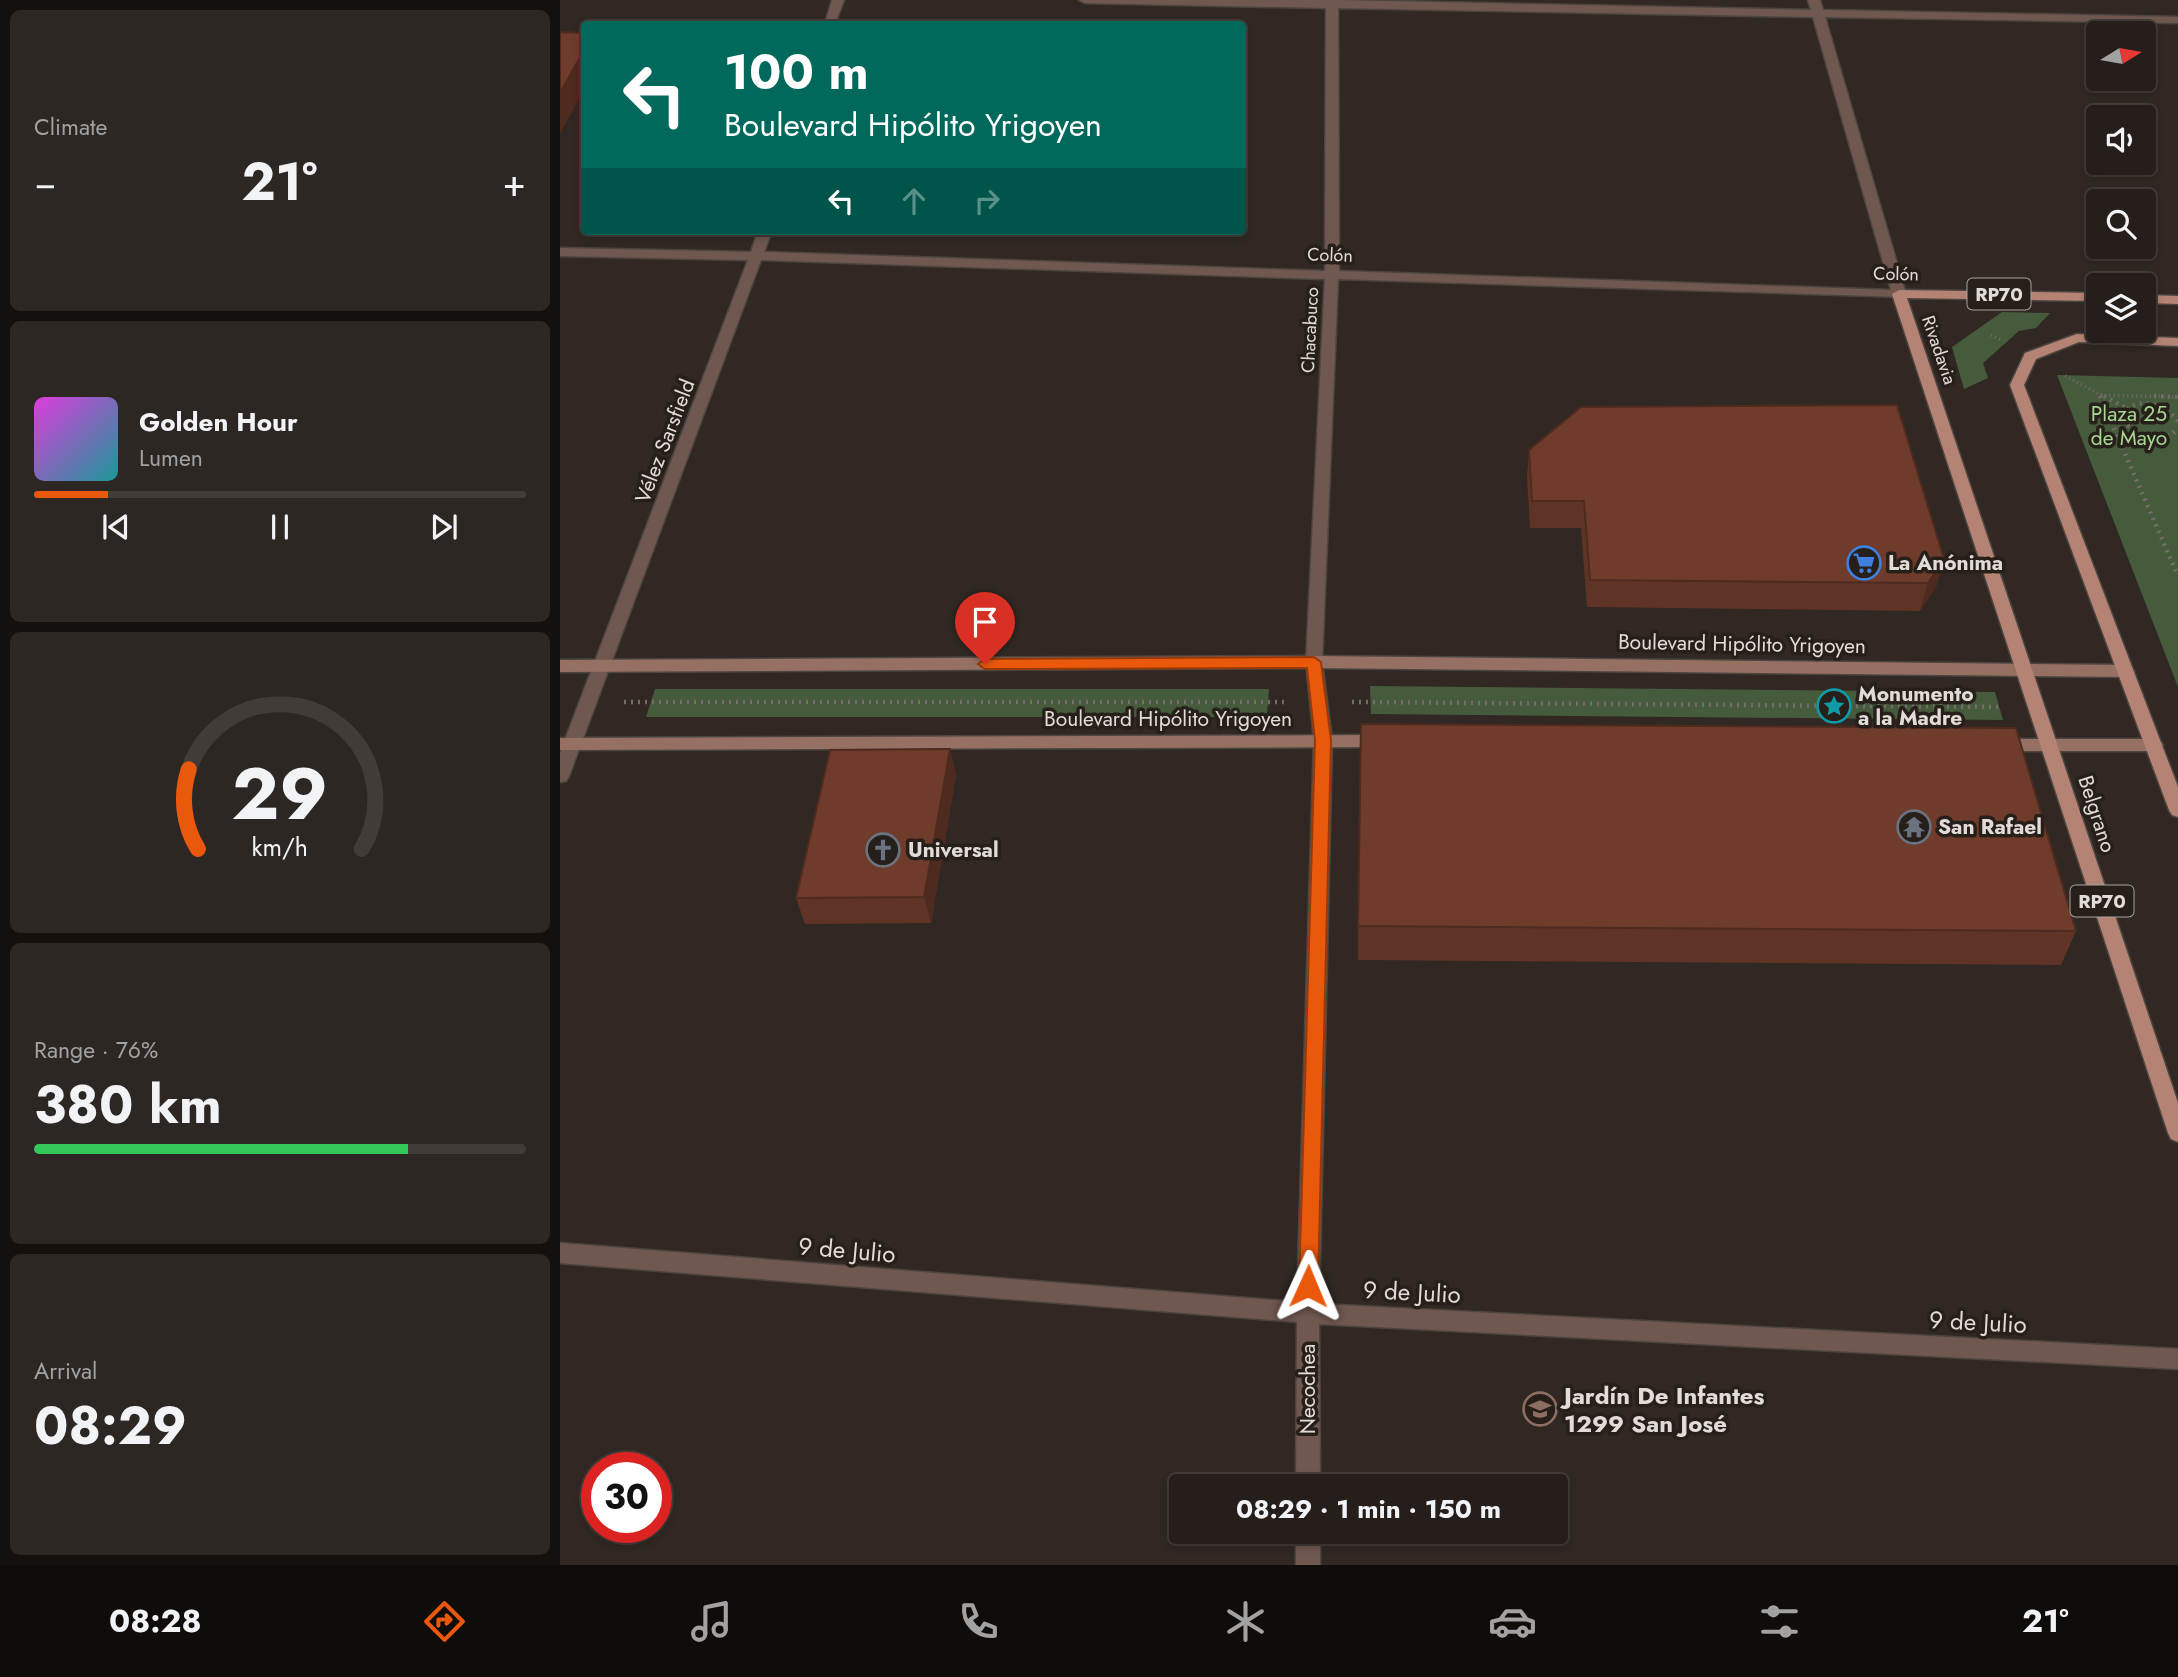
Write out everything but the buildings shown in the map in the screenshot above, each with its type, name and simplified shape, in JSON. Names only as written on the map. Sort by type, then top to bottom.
[{"type":"main road","name":"Colón","points":[[1899,293],[2086,297]]},
{"type":"main road","name":"Rivadavia","points":[[1899,293],[2023,670]]},
{"type":"main road","points":[[2156,299],[2178,300]]},
{"type":"main road","points":[[2178,342],[2077,338],[2030,356],[2017,385],[2178,810]]},
{"type":"main road","name":"Boulevard Hipólito Yrigoyen","points":[[560,666],[1314,662],[2126,670]]},
{"type":"main road","name":"Belgrano","points":[[2023,670],[2178,1133]]},
{"type":"main road","name":"Boulevard Hipólito Yrigoyen","points":[[565,744],[1393,741]]},
{"type":"main road","points":[[1981,744],[2154,745]]},
{"type":"street","points":[[831,21],[838,0]]},
{"type":"street","points":[[1085,0],[2178,20]]},
{"type":"street","name":"Rivadavia","points":[[1814,0],[1899,293]]},
{"type":"street","name":"Chacabuco","points":[[1314,662],[1332,274],[1332,3]]},
{"type":"street","name":"Vélez Sarsfield","points":[[560,776],[565,744],[602,666],[764,235]]},
{"type":"street","name":"Colón","points":[[560,253],[758,256],[1899,293]]},
{"type":"street","name":"Necochea","points":[[1308,1474],[1308,1313],[1323,740],[1316,702],[1314,662]]},
{"type":"street","name":"9 de Julio","points":[[560,1253],[1308,1313],[2178,1359]]},
{"type":"street","points":[[1308,1544],[1308,1565]]},
{"type":"path","points":[[2178,397],[2099,395],[2178,576]]},
{"type":"path","points":[[2177,432],[2160,437],[2141,434],[2126,425],[2123,413],[2132,405],[2148,404],[2165,408],[2178,421]]},
{"type":"path","points":[[587,702],[1316,702],[2037,707]]},
{"type":"green space","points":[[2002,312],[2050,313],[2036,328],[2019,331],[1983,363],[1988,378],[1964,389],[1952,347]]},
{"type":"green space","name":"Plaza 25 de Mayo","points":[[2057,375],[2178,378],[2178,687]]},
{"type":"green space","points":[[1370,686],[1995,692],[2003,720],[1371,714]]},
{"type":"green space","points":[[655,689],[1269,689],[1267,717],[646,717]]},
{"type":"place","name":"La Anónima","points":[[1864,563]]},
{"type":"place","name":"Monumento a la Madre","points":[[1834,706]]},
{"type":"place","name":"San Rafael","points":[[1914,827]]},
{"type":"place","name":"Universal","points":[[883,850]]},
{"type":"place","name":"Jardín De Infantes 1299 San José","points":[[1540,1409]]},
{"type":"route","points":[[985,664],[1314,662],[1316,702],[1323,740],[1308,1286]]}]
